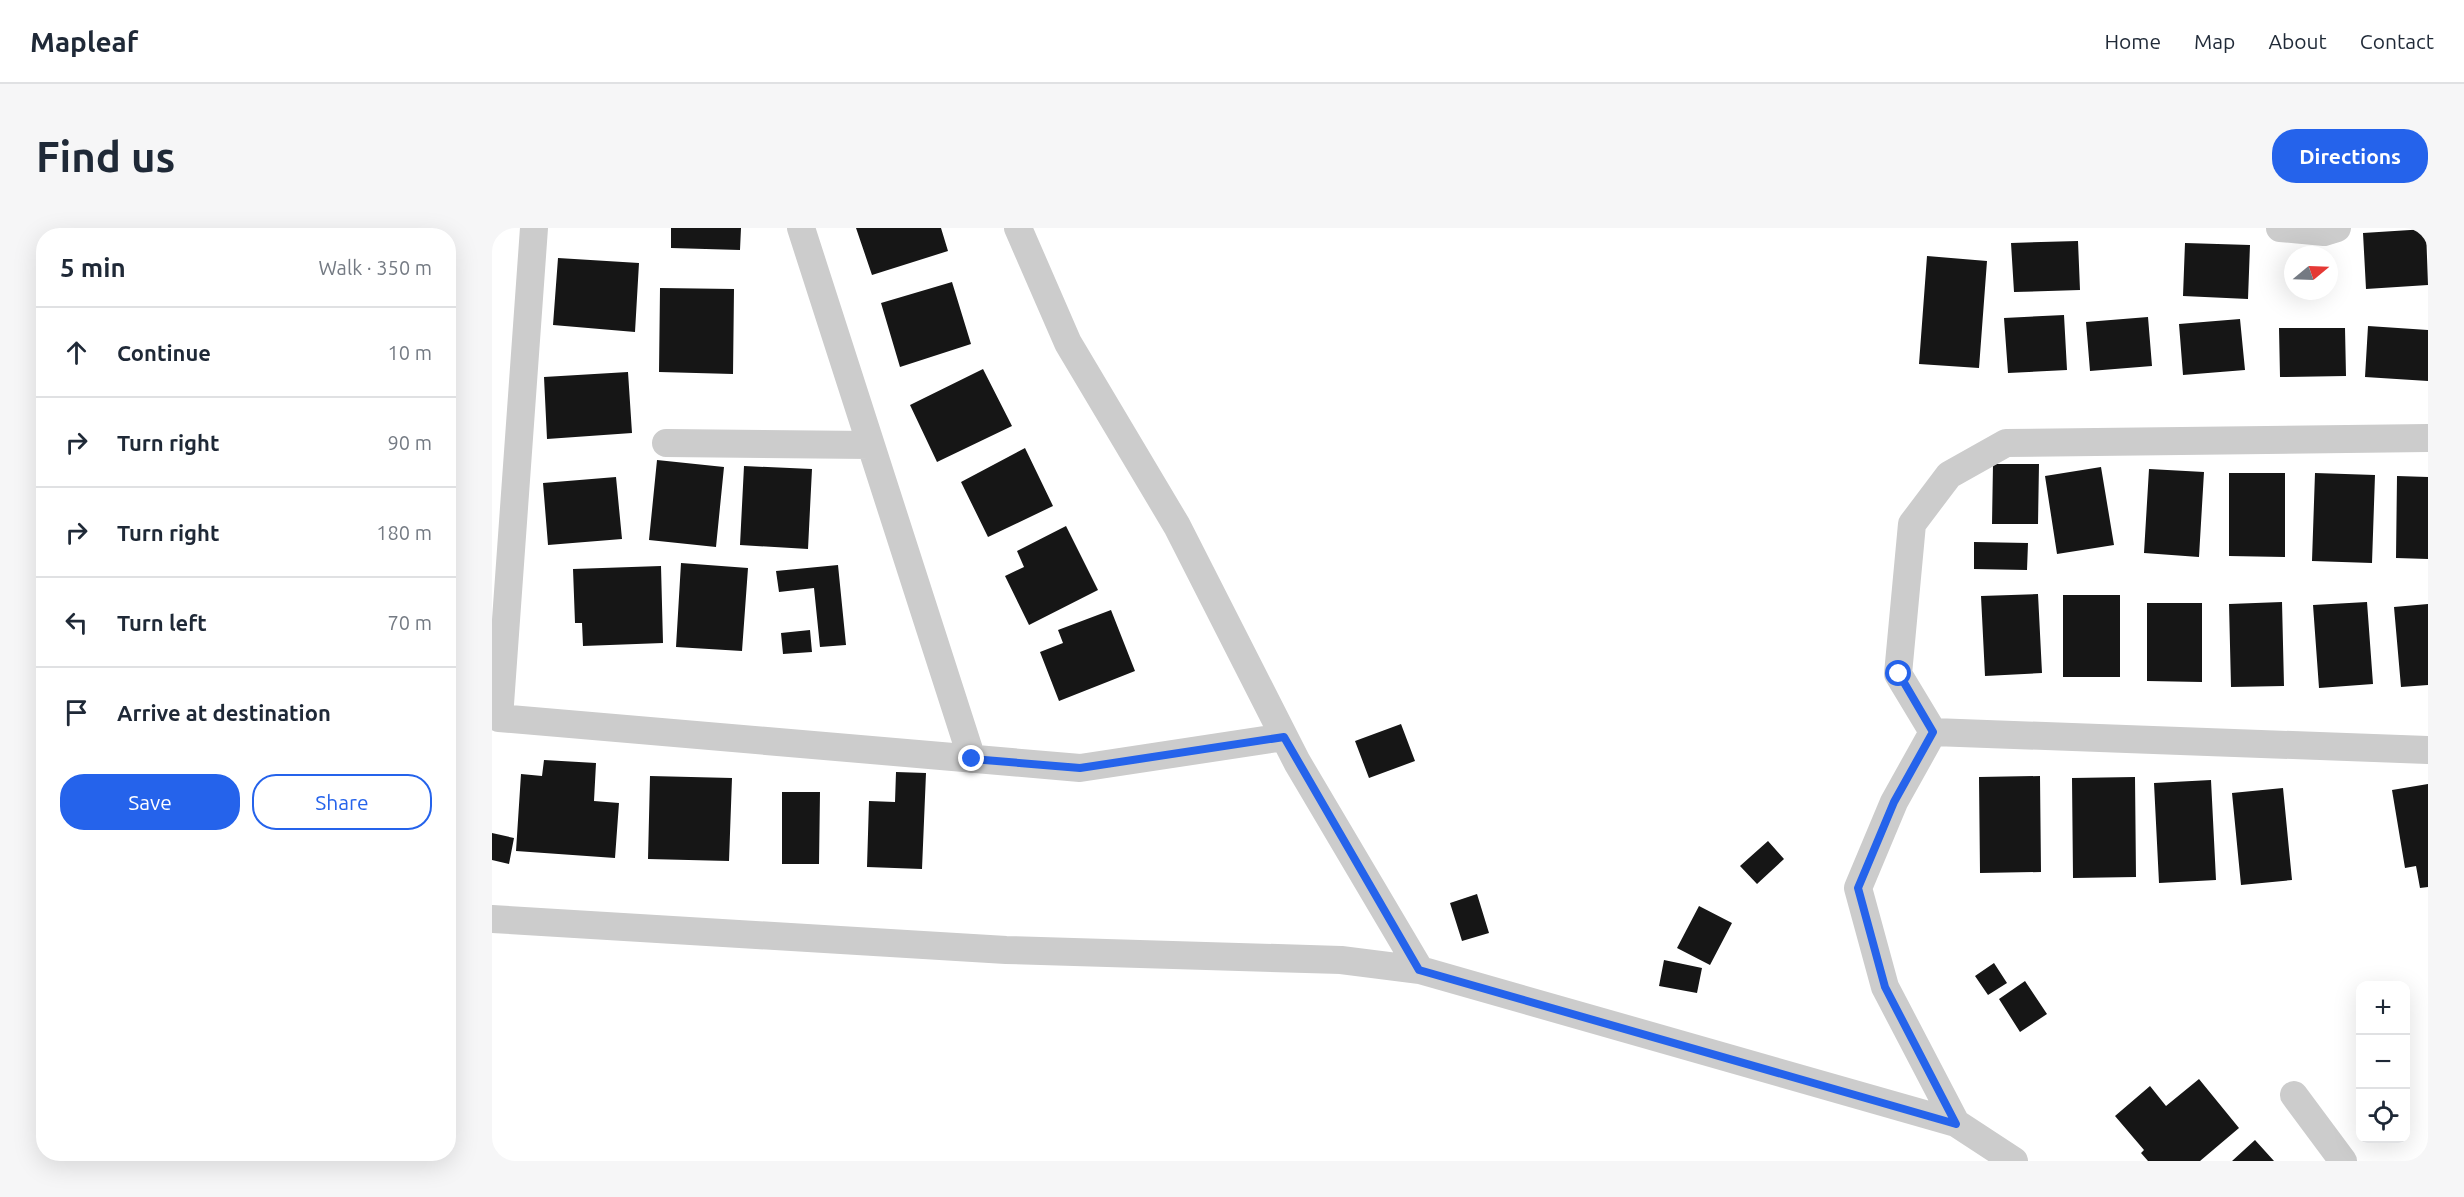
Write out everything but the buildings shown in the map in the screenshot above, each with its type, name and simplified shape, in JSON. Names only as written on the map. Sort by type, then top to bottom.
[{"type":"street","points":[[534,228],[499,718],[1080,768],[1284,737]]},
{"type":"street","points":[[801,228],[972,759]]},
{"type":"street","points":[[1018,228],[1068,343],[1177,526],[1284,737],[1419,970]]},
{"type":"street","points":[[2280,228],[2324,232],[2337,228]]},
{"type":"street","points":[[1933,732],[1899,674],[1912,524],[1949,475],[2006,443],[2428,438]]},
{"type":"street","points":[[666,442],[870,445]]},
{"type":"street","points":[[1933,732],[2428,750]]},
{"type":"street","points":[[1933,732],[1894,802],[1858,888],[1885,987],[1956,1124]]},
{"type":"street","points":[[492,919],[1006,950],[1341,960],[1419,970],[1956,1124],[2014,1161]]},
{"type":"street","points":[[2294,1095],[2343,1161]]},
{"type":"route","points":[[972,759],[1080,768],[1284,737],[1419,970],[1956,1124],[1885,987],[1858,888],[1894,802],[1933,732],[1899,674]]}]
